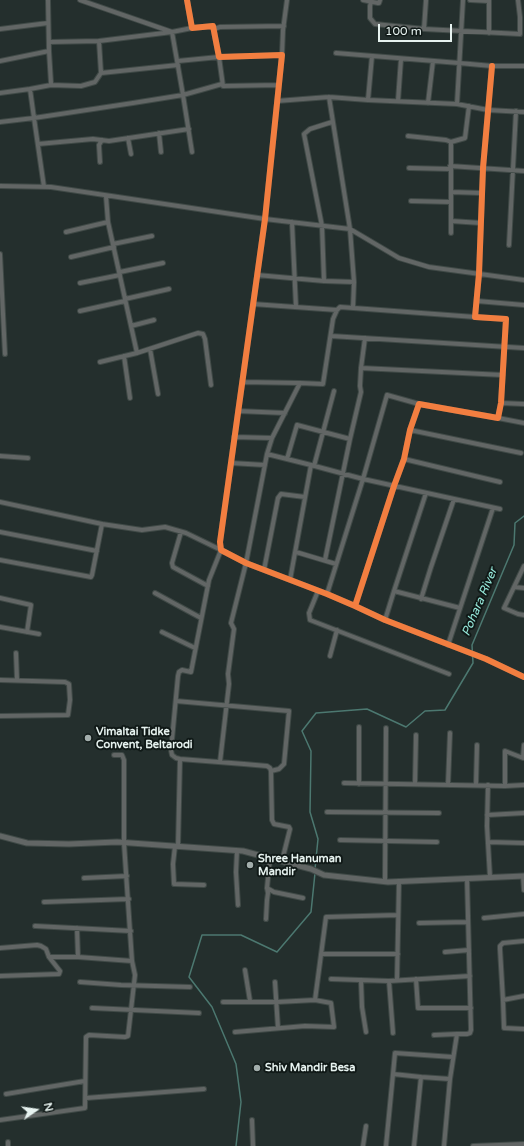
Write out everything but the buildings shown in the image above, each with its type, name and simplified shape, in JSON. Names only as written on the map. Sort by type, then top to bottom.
[{"type":"street","points":[[48,0],[51,85]]},
{"type":"street","points":[[80,0],[172,32]]},
{"type":"street","points":[[187,0],[192,28]]},
{"type":"street","points":[[282,861],[290,829],[289,827],[274,824],[272,820],[270,768],[267,766],[180,759],[172,755],[171,750],[179,672],[182,670],[191,672],[209,580],[221,550],[220,542],[230,464],[265,219],[287,0]]},
{"type":"street","points":[[363,0],[378,3],[380,0]]},
{"type":"street","points":[[424,29],[426,0]]},
{"type":"street","points":[[457,104],[463,0]]},
{"type":"street","points":[[470,0],[489,0],[489,33]]},
{"type":"street","points":[[371,2],[370,18],[375,24],[424,29],[522,35],[518,0]]},
{"type":"street","points":[[0,29],[48,23]]},
{"type":"street","points":[[49,42],[99,41],[213,26],[223,86],[279,85]]},
{"type":"street","points":[[214,29],[220,27],[284,26]]},
{"type":"street","points":[[172,32],[192,152]]},
{"type":"street","points":[[0,93],[51,85],[81,86],[95,82],[101,73],[99,41]]},
{"type":"street","points":[[0,61],[49,51]]},
{"type":"street","points":[[336,53],[492,66],[524,66]]},
{"type":"street","points":[[101,73],[219,57],[282,55]]},
{"type":"street","points":[[368,100],[372,56]]},
{"type":"street","points":[[398,101],[401,59]]},
{"type":"street","points":[[428,103],[433,61]]},
{"type":"street","points":[[475,317],[479,274],[483,168],[492,66]]},
{"type":"street","points":[[0,122],[183,95],[222,83]]},
{"type":"street","points":[[30,89],[44,187]]},
{"type":"street","points":[[277,101],[329,97],[457,104],[488,110],[524,112]]},
{"type":"street","points":[[329,97],[350,229],[354,282],[353,308]]},
{"type":"street","points":[[408,136],[446,140],[451,142],[465,138],[469,106]]},
{"type":"street","points":[[509,246],[516,111]]},
{"type":"street","points":[[324,280],[322,226],[304,134],[310,129],[332,122]]},
{"type":"street","points":[[38,144],[93,139],[109,141],[189,129]]},
{"type":"street","points":[[159,133],[161,152]]},
{"type":"street","points":[[128,138],[131,154]]},
{"type":"street","points":[[100,162],[99,145],[102,140]]},
{"type":"street","points":[[451,142],[451,233]]},
{"type":"street","points":[[409,168],[450,167],[524,171]]},
{"type":"street","points":[[0,186],[44,187],[265,219],[350,229],[399,258],[429,267],[524,280]]},
{"type":"street","points":[[451,192],[482,193]]},
{"type":"street","points":[[106,196],[108,222],[137,353]]},
{"type":"street","points":[[411,201],[451,202]]},
{"type":"street","points":[[451,221],[481,223]]},
{"type":"street","points":[[66,232],[108,222]]},
{"type":"street","points":[[292,222],[296,307]]},
{"type":"street","points":[[71,257],[152,236]]},
{"type":"street","points":[[0,254],[2,325],[5,354]]},
{"type":"street","points":[[80,283],[163,263]]},
{"type":"street","points":[[257,275],[354,282]]},
{"type":"street","points":[[80,311],[169,289]]},
{"type":"street","points":[[477,301],[524,305]]},
{"type":"street","points":[[253,304],[337,310],[340,308],[353,308],[506,319],[501,403],[498,418]]},
{"type":"street","points":[[242,382],[323,384],[333,319],[337,310]]},
{"type":"street","points":[[131,326],[154,320]]},
{"type":"street","points":[[100,362],[137,353],[198,333],[203,334],[205,339],[211,385]]},
{"type":"street","points":[[331,336],[524,348]]},
{"type":"street","points":[[325,560],[342,473],[361,392],[361,368],[365,338]]},
{"type":"street","points":[[150,349],[158,394]]},
{"type":"street","points":[[124,356],[130,398]]},
{"type":"street","points":[[361,368],[503,375]]},
{"type":"street","points":[[220,762],[229,684],[228,674],[234,629],[231,623],[246,563],[267,454],[272,438],[300,383]]},
{"type":"street","points":[[290,580],[305,497],[334,391]]},
{"type":"street","points":[[327,594],[363,479],[387,395],[418,404],[524,423]]},
{"type":"street","points":[[501,403],[524,404]]},
{"type":"street","points":[[355,606],[404,459],[410,430],[418,404]]},
{"type":"street","points":[[238,411],[285,413]]},
{"type":"street","points":[[286,459],[297,425],[350,439]]},
{"type":"street","points":[[410,430],[521,453]]},
{"type":"street","points":[[234,438],[272,438]]},
{"type":"street","points":[[267,454],[363,479],[500,509]]},
{"type":"street","points":[[0,456],[28,458]]},
{"type":"street","points":[[404,459],[500,482]]},
{"type":"street","points":[[230,464],[265,465]]},
{"type":"street","points":[[385,620],[426,493]]},
{"type":"street","points":[[264,570],[278,498],[281,494],[305,497]]},
{"type":"street","points":[[422,599],[454,499]]},
{"type":"street","points":[[0,502],[102,524],[142,530],[165,527],[181,532],[246,563],[318,590],[385,620],[448,645],[461,648],[524,677]]},
{"type":"street","points":[[448,645],[493,508]]},
{"type":"street","points":[[0,560],[88,578],[91,577],[102,524]]},
{"type":"street","points":[[0,532],[97,551]]},
{"type":"street","points":[[181,532],[172,563],[173,567],[208,586]]},
{"type":"street","points":[[296,552],[336,564]]},
{"type":"street","points":[[524,566],[504,608],[524,615]]},
{"type":"street","points":[[514,587],[524,588]]},
{"type":"street","points":[[318,590],[309,614],[310,620],[449,674]]},
{"type":"street","points":[[394,591],[460,608]]},
{"type":"street","points":[[156,593],[201,618]]},
{"type":"street","points":[[0,598],[31,605],[27,632]]},
{"type":"street","points":[[0,627],[39,634]]},
{"type":"street","points":[[330,656],[337,630]]},
{"type":"street","points":[[162,632],[195,648]]},
{"type":"street","points":[[16,653],[17,680]]},
{"type":"street","points":[[0,680],[65,682],[69,684],[70,700],[68,715],[0,716]]},
{"type":"street","points":[[176,701],[289,711],[284,764],[279,769],[271,772]]},
{"type":"street","points":[[359,727],[360,784]]},
{"type":"street","points":[[385,881],[386,728]]},
{"type":"street","points":[[448,785],[450,733]]},
{"type":"street","points":[[415,784],[416,735]]},
{"type":"street","points":[[476,785],[477,745]]},
{"type":"street","points":[[505,786],[505,751],[523,758],[524,745]]},
{"type":"street","points":[[0,1120],[85,1108],[86,1037],[89,1035],[128,1036],[135,975],[132,961],[129,899],[124,843],[124,760],[122,755],[114,755]]},
{"type":"street","points":[[180,759],[176,846],[173,864],[174,884],[204,885]]},
{"type":"street","points":[[344,783],[505,786],[524,785]]},
{"type":"street","points":[[488,785],[487,815],[490,877]]},
{"type":"street","points":[[327,812],[439,813]]},
{"type":"street","points":[[487,815],[524,812]]},
{"type":"street","points":[[0,836],[27,843],[124,843],[243,851],[310,869],[324,875],[385,881],[523,876],[524,890]]},
{"type":"street","points":[[340,840],[437,842]]},
{"type":"street","points":[[488,842],[524,843]]},
{"type":"street","points":[[237,851],[236,872],[238,906]]},
{"type":"street","points":[[266,919],[270,858]]},
{"type":"street","points":[[84,878],[127,876]]},
{"type":"street","points":[[434,1035],[470,1033],[471,1008],[467,878]]},
{"type":"street","points":[[397,980],[399,881]]},
{"type":"street","points":[[267,888],[274,892],[303,898]]},
{"type":"street","points":[[44,902],[129,899]]},
{"type":"street","points":[[484,918],[524,914]]},
{"type":"street","points":[[316,1000],[326,917],[398,915]]},
{"type":"street","points":[[419,923],[468,922]]},
{"type":"street","points":[[35,926],[131,931]]},
{"type":"street","points":[[77,928],[78,957]]},
{"type":"street","points":[[524,940],[504,943],[500,946],[504,1000],[504,1028],[524,1029]]},
{"type":"street","points":[[0,948],[37,945],[46,949],[49,957],[60,971],[59,974],[0,976]]},
{"type":"street","points":[[445,952],[469,950]]},
{"type":"street","points":[[321,954],[398,954]]},
{"type":"street","points":[[49,957],[78,957],[132,961]]},
{"type":"street","points":[[245,970],[250,1001]]},
{"type":"street","points":[[331,980],[397,980],[470,976]]},
{"type":"street","points":[[416,979],[418,1008],[471,1008]]},
{"type":"street","points":[[361,980],[362,1007],[366,1032]]},
{"type":"street","points":[[388,980],[393,1033]]},
{"type":"street","points":[[80,982],[190,987]]},
{"type":"street","points":[[275,982],[278,1028]]},
{"type":"street","points":[[504,1000],[524,996]]},
{"type":"street","points":[[223,1002],[316,1000],[330,1003],[334,1027],[305,1026],[236,1032]]},
{"type":"street","points":[[92,1008],[199,1013]]},
{"type":"street","points":[[444,1146],[450,1079],[457,1034]]},
{"type":"street","points":[[386,1146],[395,1052],[453,1057]]},
{"type":"street","points":[[393,1074],[450,1079]]},
{"type":"street","points":[[414,1146],[421,1077]]},
{"type":"street","points":[[6,1094],[86,1081]]},
{"type":"street","points":[[86,1098],[204,1089]]},
{"type":"street","points":[[252,1120],[253,1146]]},
{"type":"street","points":[[363,1146],[366,1126]]},
{"type":"street","points":[[473,1146],[524,1144]]},
{"type":"waterway","name":"Pohara River","points":[[315,869],[318,839],[310,812],[311,751],[302,731],[316,713],[367,709],[406,727],[425,711],[445,710],[473,663],[472,645],[514,545],[515,523],[524,516]]},
{"type":"waterway","name":"Pohara River","points":[[236,1146],[241,1102],[236,1064],[212,1007],[189,977],[202,935],[241,935],[277,952],[311,912],[315,873]]},
{"type":"cycle path","points":[[187,0],[192,28],[213,26],[219,57],[282,55],[265,219],[220,542],[221,550],[246,563],[355,606]]},
{"type":"cycle path","points":[[492,66],[483,168],[479,274],[475,317],[506,319],[501,403],[498,418],[419,404],[410,430],[404,459],[355,606],[385,620],[486,659],[524,677]]},
{"type":"place","name":"Vimaltai Tidke Convent, Beltarodi","points":[[88,738]]},
{"type":"place","name":"Shree Hanuman Mandir","points":[[250,865]]},
{"type":"place","name":"Shiv Mandir Besa","points":[[257,1068]]}]
